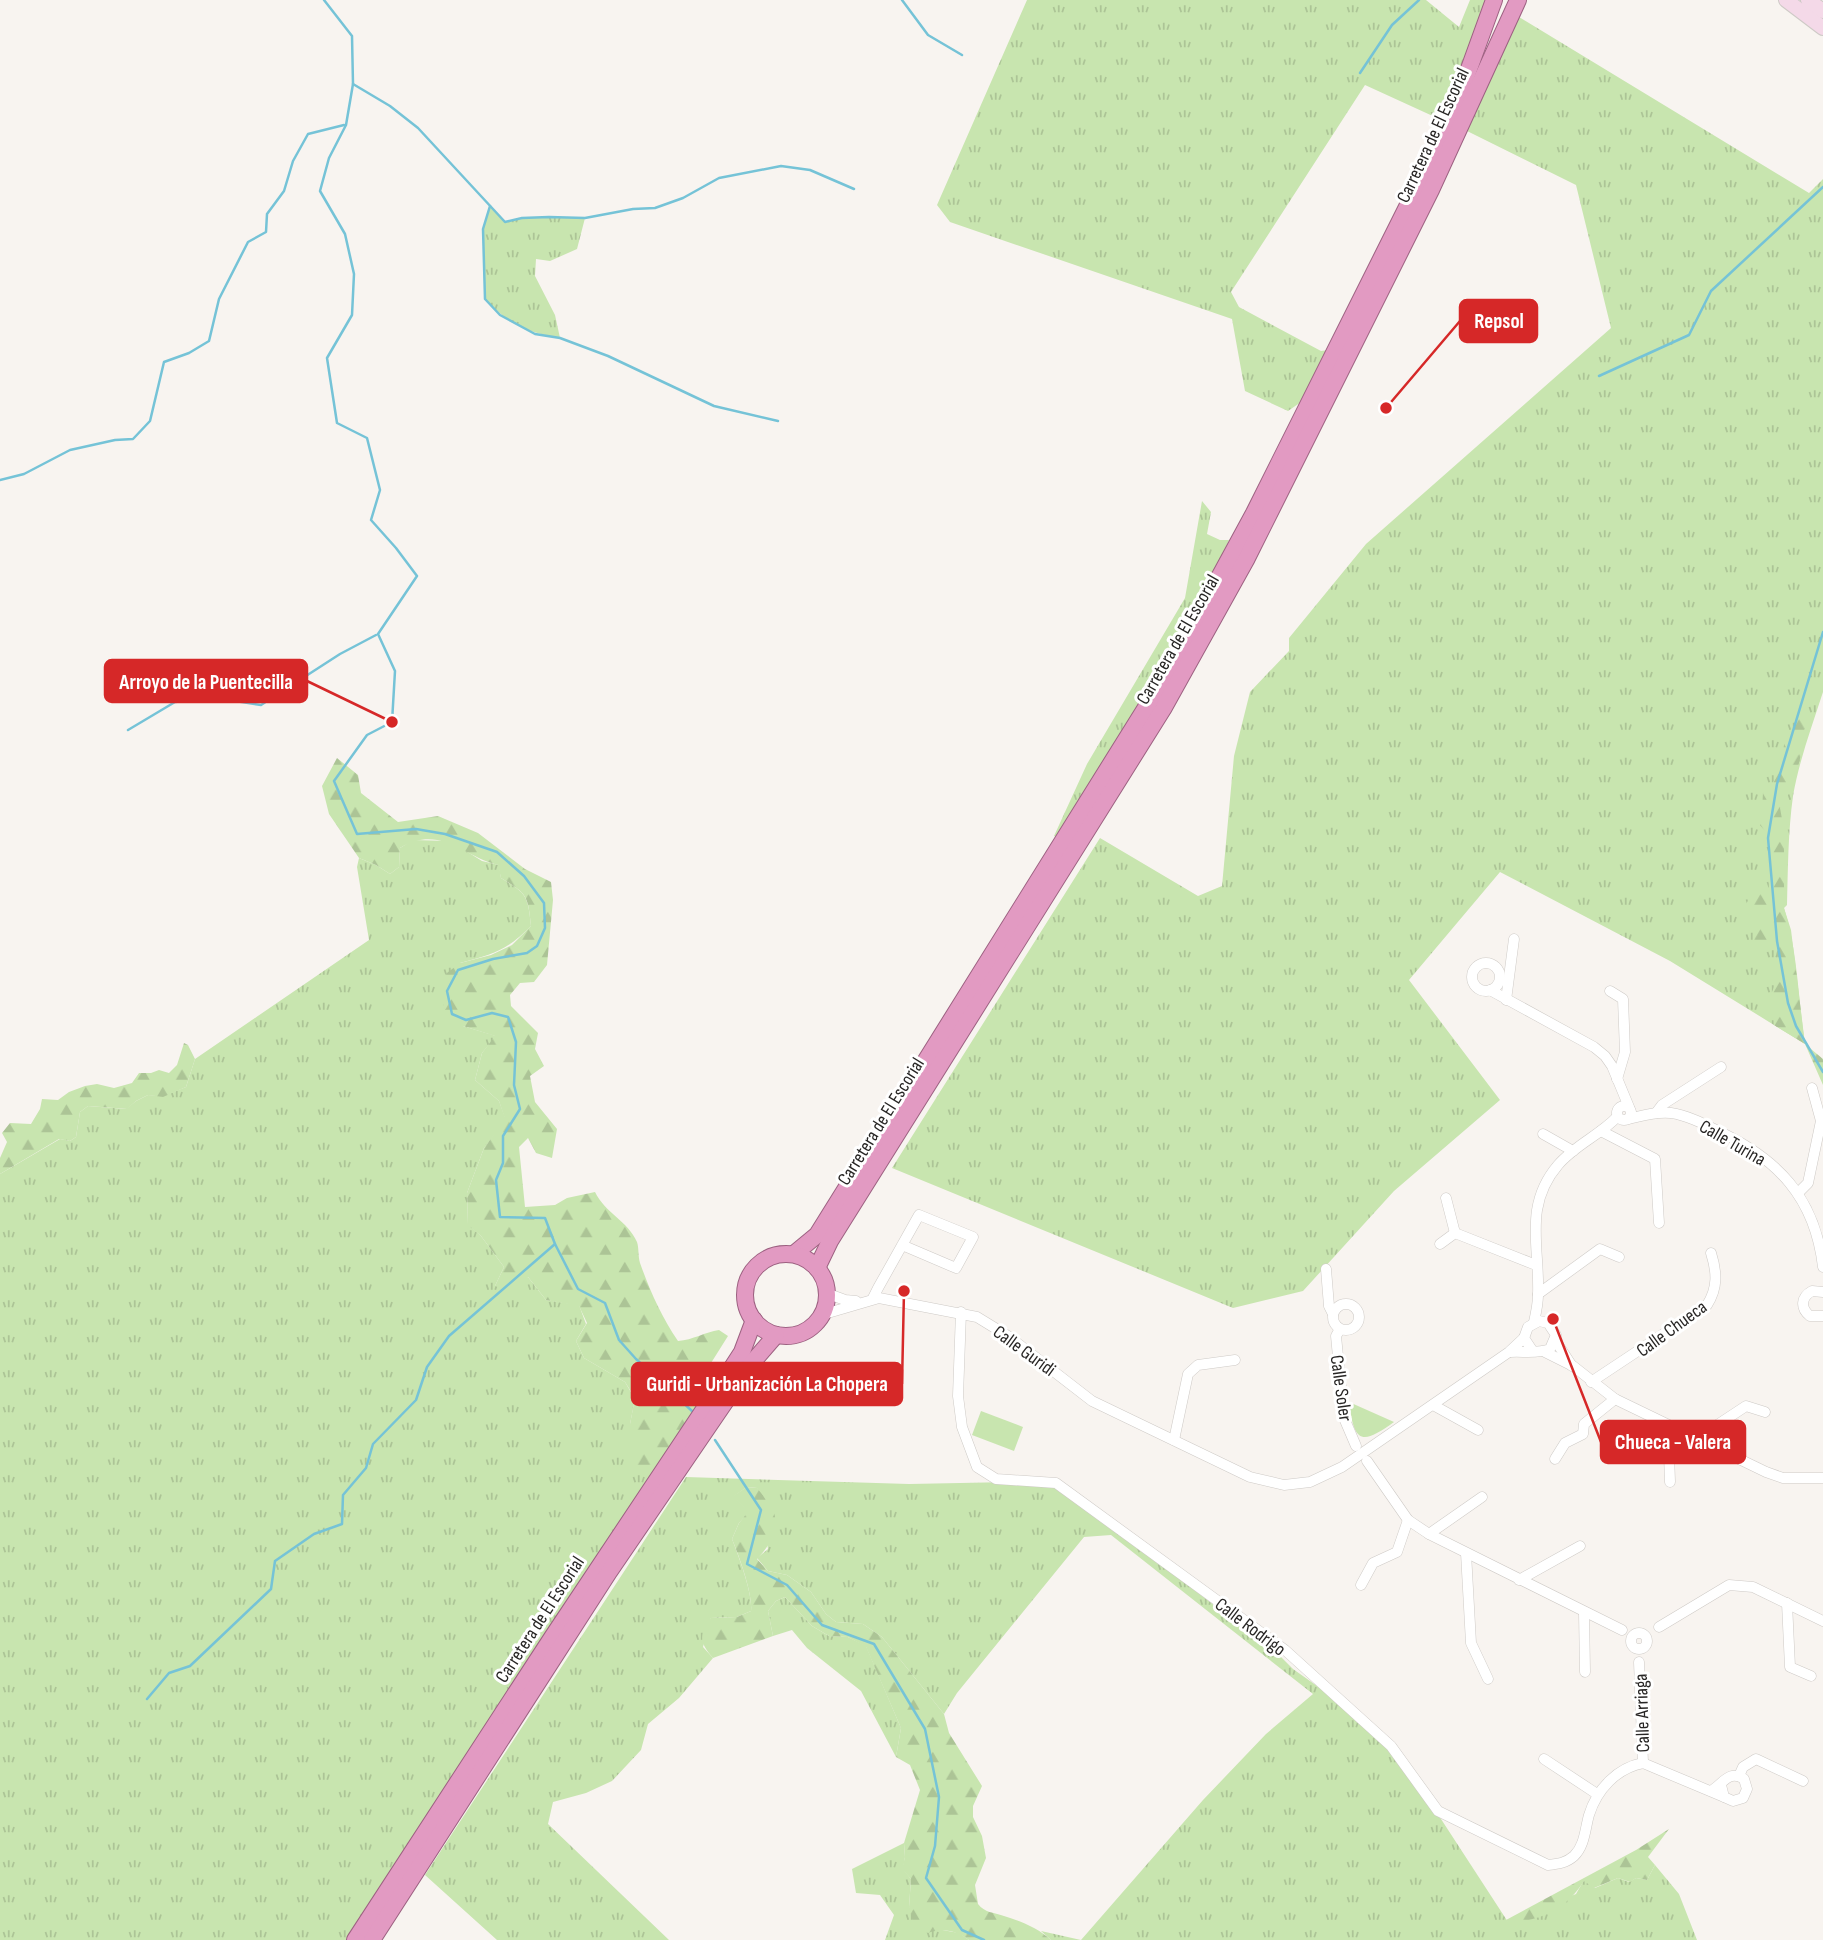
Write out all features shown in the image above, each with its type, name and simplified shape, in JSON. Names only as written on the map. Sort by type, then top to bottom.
[{"type":"highway","name":"Carretera de El Escorial","points":[[794,1254],[817,1235],[1166,677],[1254,513],[1427,167],[1452,113],[1494,0]]},
{"type":"highway","name":"Carretera de El Escorial","points":[[817,1268],[830,1241],[1163,709],[1241,570],[1431,190],[1518,0]]},
{"type":"highway","points":[[779,1254],[794,1254],[817,1268],[824,1280],[826,1293],[821,1315],[813,1325],[802,1332],[776,1335],[754,1321],[746,1301],[747,1280],[766,1258],[779,1254]]},
{"type":"highway","name":"Carretera de El Escorial","points":[[355,1940],[733,1366],[742,1352],[754,1321]]},
{"type":"highway","name":"Carretera de El Escorial","points":[[372,1940],[609,1572],[751,1364],[776,1335]]},
{"type":"highway","points":[[347,1940],[396,1865],[430,1823]]},
{"type":"main road","points":[[1786,0],[1823,28]]},
{"type":"main road","points":[[1808,0],[1823,11]]},
{"type":"street","points":[[1506,1000],[1514,939]]},
{"type":"street","points":[[1490,990],[1594,1047],[1605,1056],[1617,1081]]},
{"type":"street","points":[[1610,991],[1623,999],[1625,1052],[1617,1081],[1619,1117],[1655,1159],[1659,1223]]},
{"type":"street","points":[[1652,1114],[1721,1067]]},
{"type":"street","points":[[1798,1193],[1808,1184],[1821,1121],[1812,1088]]},
{"type":"street","name":"Calle Turina","points":[[1619,1117],[1671,1113],[1693,1119],[1730,1136],[1763,1156],[1798,1193],[1811,1218],[1823,1267]]},
{"type":"street","points":[[1534,1322],[1538,1294],[1534,1220],[1538,1202],[1558,1164],[1619,1117]]},
{"type":"street","points":[[1543,1134],[1573,1151]]},
{"type":"street","points":[[1446,1198],[1455,1233]]},
{"type":"street","points":[[868,1300],[919,1214],[972,1237],[956,1268],[902,1245]]},
{"type":"street","points":[[1455,1233],[1536,1265]]},
{"type":"street","points":[[1440,1244],[1455,1233]]},
{"type":"street","points":[[1538,1294],[1600,1249],[1619,1257]]},
{"type":"street","name":"Calle Chueca","points":[[1591,1382],[1707,1305],[1716,1293],[1716,1267],[1711,1253]]},
{"type":"street","name":"Calle Soler","points":[[1326,1269],[1329,1306],[1334,1321],[1340,1329],[1345,1330],[1354,1327],[1360,1319],[1357,1309],[1344,1303],[1339,1305],[1333,1314]]},
{"type":"street","points":[[1823,1292],[1812,1291],[1802,1303],[1810,1316],[1823,1315]]},
{"type":"street","name":"Calle Guridi","points":[[826,1293],[845,1300],[884,1298],[976,1317],[1009,1336],[1092,1401],[1250,1477],[1284,1485],[1319,1479],[1342,1467],[1509,1352],[1524,1338]]},
{"type":"street","points":[[1538,1294],[1548,1323],[1555,1330],[1553,1345],[1545,1352]]},
{"type":"street","name":"Calle Guridi","points":[[821,1315],[868,1300]]},
{"type":"street","name":"Calle Rodrigo","points":[[961,1312],[958,1395],[962,1426],[977,1467],[986,1475],[996,1479],[1056,1483],[1285,1650],[1391,1746],[1438,1811],[1548,1866],[1563,1864],[1574,1856],[1583,1841],[1597,1794]]},
{"type":"street","points":[[1548,1323],[1534,1322],[1528,1326],[1524,1338],[1532,1350],[1545,1352],[1573,1366]]},
{"type":"street","name":"Calle Soler","points":[[1340,1329],[1336,1336],[1344,1418],[1356,1446]]},
{"type":"street","points":[[1555,1340],[1573,1366],[1615,1399],[1696,1440],[1783,1478],[1823,1478]]},
{"type":"street","name":"Calle Guridi","points":[[1509,1352],[1532,1350]]},
{"type":"street","points":[[1174,1440],[1188,1374],[1198,1365],[1236,1360]]},
{"type":"street","points":[[1555,1459],[1565,1443],[1583,1434],[1584,1424],[1615,1399]]},
{"type":"street","points":[[1433,1405],[1478,1430]]},
{"type":"street","points":[[1696,1440],[1746,1406],[1765,1412]]},
{"type":"street","points":[[1668,1426],[1671,1482]]},
{"type":"street","points":[[1362,1444],[1369,1448],[1371,1455],[1367,1461],[1361,1463],[1354,1459],[1352,1454],[1356,1446],[1362,1444]]},
{"type":"street","points":[[1367,1461],[1408,1520],[1429,1534],[1639,1640],[1705,1597],[1729,1585],[1753,1587],[1823,1621]]},
{"type":"street","points":[[1429,1534],[1482,1497]]},
{"type":"street","points":[[1361,1585],[1373,1563],[1398,1552],[1408,1520]]},
{"type":"street","points":[[1519,1580],[1580,1546]]},
{"type":"street","points":[[1466,1553],[1471,1643],[1488,1679]]},
{"type":"street","points":[[1787,1603],[1790,1667],[1811,1676]]},
{"type":"street","points":[[1584,1612],[1585,1672]]},
{"type":"street","name":"Calle Arriaga","points":[[1639,1640],[1643,1763]]},
{"type":"street","points":[[1544,1759],[1597,1794],[1629,1766],[1643,1763],[1728,1800],[1738,1801],[1746,1794],[1747,1784],[1739,1776],[1728,1776],[1712,1791]]},
{"type":"street","points":[[1739,1776],[1742,1767],[1756,1759],[1802,1781]]},
{"type":"street","points":[[1721,1785],[1724,1797]]},
{"type":"green space","points":[[1027,0],[1426,0],[1459,27],[1470,0],[1494,0],[1448,123],[1365,85],[1231,292],[1239,307],[1321,351],[1336,349],[1304,400],[1288,411],[1245,391],[1232,319],[950,222],[937,205]]},
{"type":"green space","points":[[1519,17],[1809,193],[1823,179],[1823,692],[1802,757],[1793,796],[1787,905],[1784,908],[1795,959],[1805,1044],[1670,961],[1500,872],[1409,980],[1500,1100],[1394,1191],[1303,1291],[1233,1308],[892,1168],[1100,838],[1198,896],[1222,886],[1234,756],[1250,692],[1289,651],[1289,638],[1366,544],[1611,328],[1576,185],[1465,130],[1489,60]]},
{"type":"green space","points":[[490,206],[505,222],[555,217],[585,218],[577,249],[550,261],[536,259],[535,276],[555,315],[560,338],[519,326],[485,299],[483,229]]},
{"type":"green space","points":[[1202,501],[1211,512],[1207,534],[1220,540],[1229,540],[1165,677],[1063,840],[1054,836],[1087,764],[1185,598]]},
{"type":"green space","points":[[1806,711],[1809,719],[1806,728],[1798,736],[1800,759],[1789,781],[1788,795],[1780,808],[1784,830],[1784,908],[1791,930],[1805,1044],[1774,1025],[1772,992],[1780,972],[1775,943],[1758,943],[1754,939],[1753,923],[1743,910],[1753,891],[1769,894],[1768,834],[1757,822],[1762,813],[1763,792],[1778,774],[1786,733]]},
{"type":"green space","points":[[337,758],[358,775],[361,793],[398,822],[438,816],[478,833],[525,869],[551,882],[553,900],[547,965],[534,982],[520,983],[510,995],[511,1006],[538,1033],[535,1049],[544,1066],[530,1076],[535,1102],[557,1129],[552,1158],[536,1153],[528,1138],[519,1147],[525,1207],[555,1205],[567,1198],[595,1192],[633,1235],[652,1293],[678,1341],[719,1330],[728,1336],[706,1371],[723,1382],[657,1479],[632,1464],[630,1424],[635,1398],[625,1382],[584,1358],[576,1341],[587,1323],[579,1306],[546,1300],[528,1277],[511,1292],[495,1286],[504,1267],[481,1236],[468,1225],[467,1193],[484,1148],[505,1119],[499,1101],[475,1080],[482,1053],[495,1036],[463,1026],[444,1008],[443,976],[460,963],[491,955],[512,945],[531,926],[525,896],[501,878],[498,865],[439,840],[414,841],[400,848],[399,867],[390,874],[359,858],[329,814],[322,786]]},
{"type":"green space","points":[[413,840],[450,841],[482,861],[499,865],[501,878],[525,897],[530,916],[531,926],[507,946],[460,963],[463,1026],[496,1036],[482,1053],[475,1080],[499,1101],[506,1120],[484,1148],[467,1193],[468,1224],[481,1236],[504,1267],[495,1286],[528,1277],[546,1300],[579,1305],[586,1324],[576,1341],[584,1358],[625,1382],[635,1399],[630,1424],[657,1479],[347,1940],[0,1940],[0,1174],[60,1139],[70,1141],[76,1137],[80,1112],[88,1106],[126,1109],[148,1095],[163,1096],[186,1087],[195,1059],[369,940],[357,867],[359,858],[390,874],[399,867],[400,848]]},
{"type":"green space","points":[[184,1043],[188,1045],[195,1059],[186,1087],[163,1097],[148,1095],[127,1109],[88,1106],[80,1112],[76,1137],[70,1141],[59,1139],[0,1174],[0,1158],[7,1142],[2,1133],[10,1123],[31,1124],[40,1109],[42,1099],[58,1100],[69,1092],[97,1084],[114,1088],[132,1083],[139,1073],[159,1070],[169,1073],[177,1065]]},
{"type":"green space","points":[[1805,1044],[1823,1059],[1823,1085]]},
{"type":"green space","points":[[1349,1402],[1394,1422],[1367,1437],[1361,1436],[1354,1426]]},
{"type":"green space","points":[[981,1411],[1023,1427],[1014,1451],[972,1435]]},
{"type":"green space","points":[[686,1477],[909,1484],[1011,1482],[1055,1485],[1232,1619],[1262,1638],[1293,1669],[1327,1693],[1388,1750],[1441,1819],[1508,1922],[1576,1894],[1584,1880],[1595,1888],[1618,1878],[1629,1882],[1636,1878],[1647,1880],[1655,1865],[1679,1894],[1697,1940],[1081,1940],[1203,1800],[1266,1734],[1313,1694],[1111,1535],[1084,1537],[957,1693],[944,1714],[882,1637],[863,1624],[836,1622],[826,1614],[811,1592],[787,1575],[768,1571],[757,1558],[768,1549],[757,1488],[747,1487],[734,1496],[749,1512],[739,1523],[732,1539],[748,1585],[751,1611],[737,1617],[711,1618],[703,1647],[713,1658],[679,1698],[648,1724],[641,1750],[612,1781],[586,1793],[553,1802],[548,1824],[669,1940],[497,1940],[425,1875]]},
{"type":"green space","points":[[747,1487],[757,1488],[771,1506],[775,1519],[772,1538],[757,1559],[768,1571],[787,1575],[811,1592],[826,1614],[836,1622],[863,1624],[882,1637],[944,1714],[949,1733],[982,1786],[973,1806],[973,1817],[982,1836],[986,1858],[975,1885],[978,1904],[986,1911],[1029,1925],[1051,1940],[969,1940],[950,1931],[928,1933],[914,1926],[909,1907],[911,1879],[902,1869],[904,1843],[920,1790],[910,1765],[896,1757],[901,1728],[866,1647],[848,1637],[829,1636],[812,1626],[785,1597],[776,1601],[768,1611],[773,1636],[713,1658],[705,1648],[703,1634],[711,1618],[737,1617],[751,1611],[748,1585],[732,1539],[739,1523],[748,1512],[733,1496]]},
{"type":"green space","points":[[785,1597],[812,1626],[829,1636],[848,1637],[866,1646],[901,1728],[896,1757],[861,1691],[807,1648],[792,1630],[773,1636],[768,1611],[776,1601]]},
{"type":"green space","points":[[1669,1829],[1648,1857],[1655,1865],[1647,1880],[1636,1878],[1630,1882],[1618,1878],[1594,1888],[1584,1881],[1561,1906],[1543,1916],[1508,1923],[1506,1920],[1636,1850]]},
{"type":"green space","points":[[904,1843],[903,1869],[911,1879],[909,1907],[937,1929],[959,1933],[969,1940],[885,1940],[894,1915],[880,1895],[856,1893],[852,1869]]},
{"type":"green space","points":[[1041,1931],[1081,1940],[1051,1940]]},
{"type":"waterway","points":[[324,0],[352,36],[353,84],[346,125],[329,158],[320,191],[345,234],[354,274],[352,315],[327,358],[337,423],[367,438],[380,490],[371,520],[417,576],[378,634],[395,671],[392,722],[367,735],[334,781],[357,834],[416,829],[445,834],[497,852],[524,876],[544,903],[545,928],[537,946],[527,953],[493,959],[458,970],[447,991],[452,1014],[466,1020],[492,1013],[508,1017],[516,1042],[514,1085],[520,1109],[503,1136],[503,1163],[496,1180],[500,1217],[545,1218],[578,1289],[605,1303],[619,1340],[692,1411]]},
{"type":"waterway","points":[[902,0],[928,35],[962,55]]},
{"type":"waterway","points":[[1360,73],[1392,25],[1419,0]]},
{"type":"waterway","points":[[353,84],[390,106],[418,128],[505,222],[522,218],[585,218],[633,209],[655,208],[683,198],[719,178],[781,166],[810,170],[854,189]]},
{"type":"waterway","points":[[0,480],[24,474],[70,450],[115,440],[133,439],[150,421],[164,362],[189,353],[209,341],[219,299],[248,242],[266,232],[267,214],[284,191],[293,161],[308,134],[344,125]]},
{"type":"waterway","points":[[1599,376],[1689,335],[1711,291],[1823,187]]},
{"type":"waterway","points":[[490,206],[483,229],[485,299],[500,315],[535,334],[560,338],[608,356],[714,406],[778,421]]},
{"type":"waterway","points":[[1823,632],[1777,784],[1768,838],[1777,941],[1788,1003],[1796,1026],[1823,1072]]},
{"type":"waterway","points":[[128,730],[175,702],[216,698],[261,705],[340,654],[376,635]]},
{"type":"waterway","points":[[147,1699],[169,1673],[190,1666],[271,1589],[275,1561],[314,1534],[342,1524],[343,1495],[366,1468],[373,1444],[416,1400],[427,1367],[449,1336],[555,1244]]},
{"type":"waterway","points":[[715,1440],[761,1510],[747,1564],[787,1585],[822,1625],[874,1644],[925,1729],[939,1797],[935,1846],[926,1878],[962,1930],[984,1940]]},
{"type":"place","name":"Repsol","points":[[1386,408]]},
{"type":"place","name":"Arroyo de la Puentecilla","points":[[392,722]]},
{"type":"place","name":"Guridi - Urbanización La Chopera","points":[[904,1291]]},
{"type":"place","name":"Chueca - Valera","points":[[1553,1319]]}]
